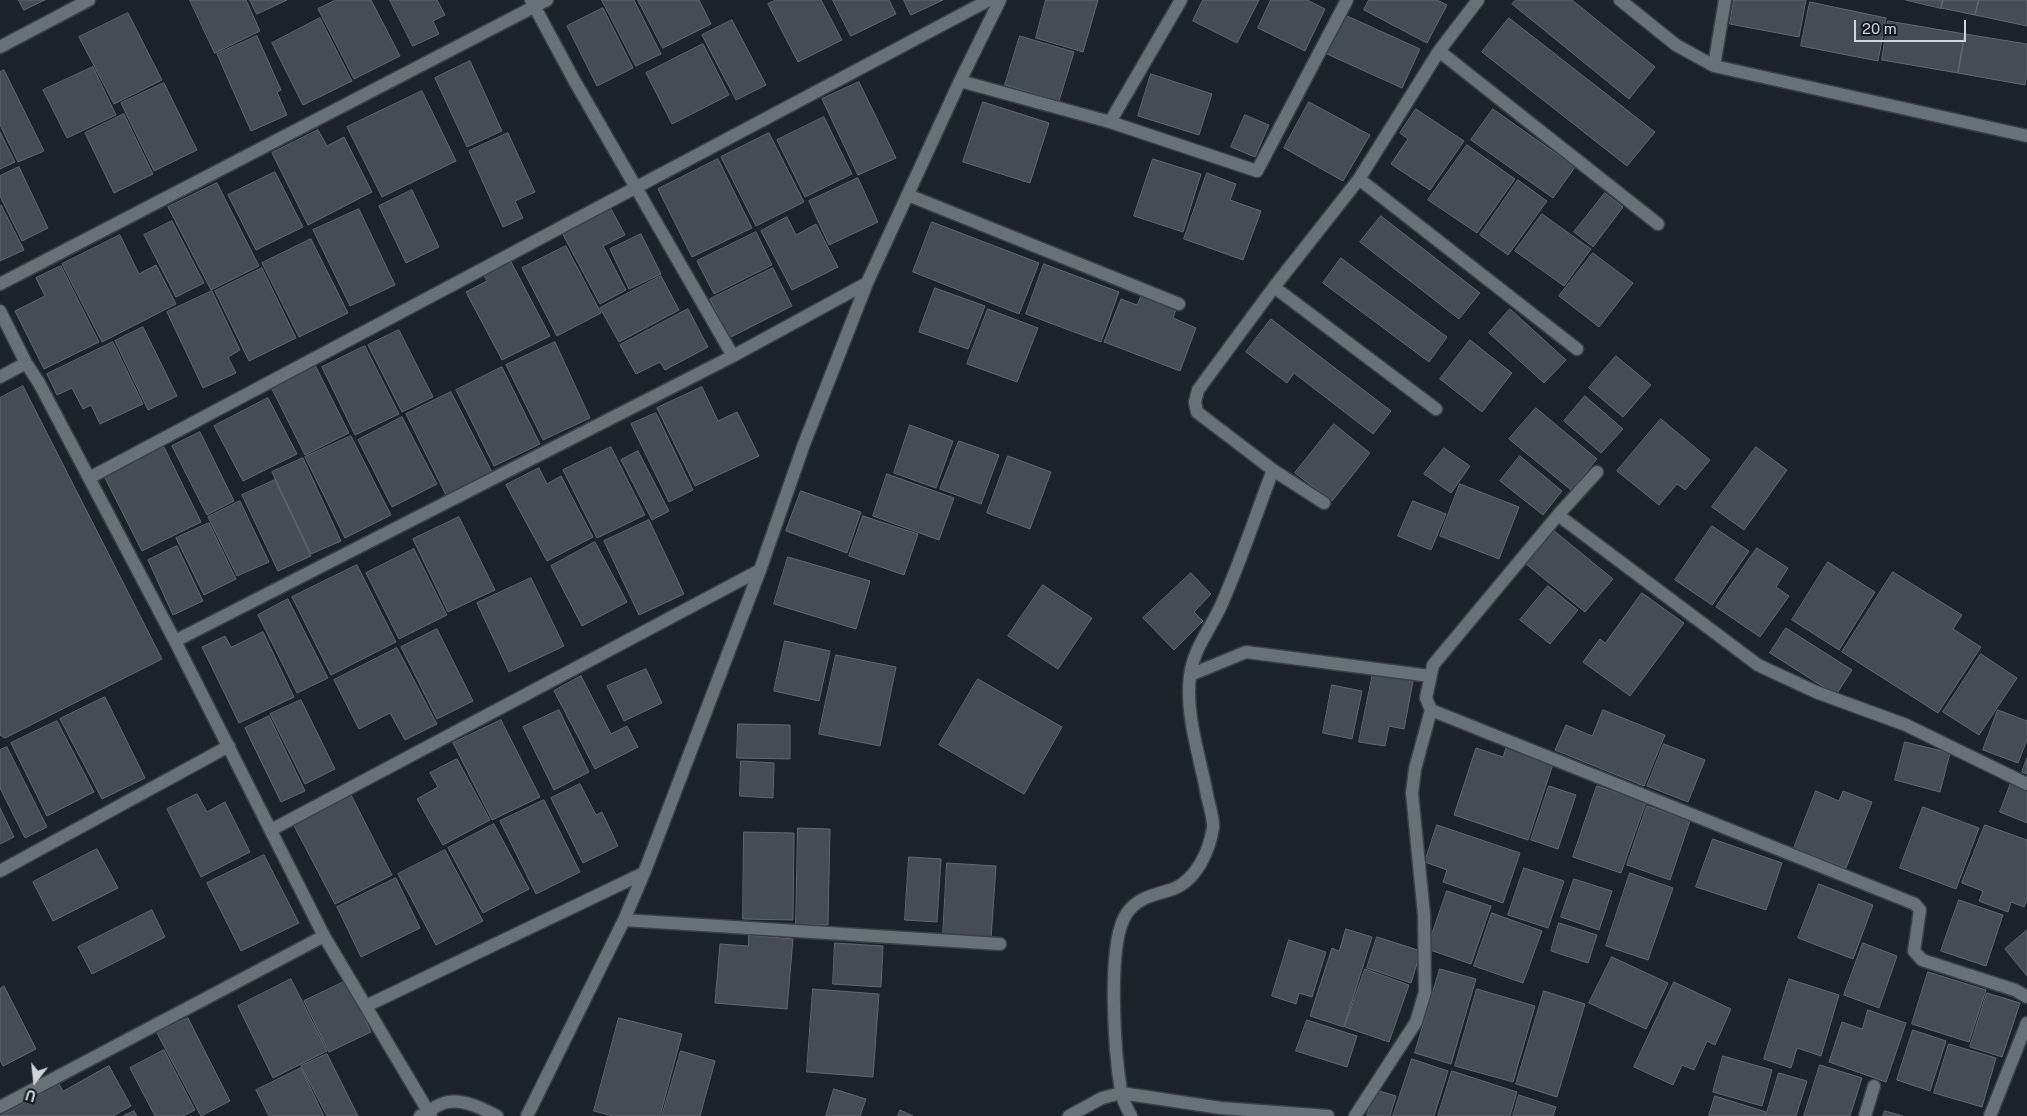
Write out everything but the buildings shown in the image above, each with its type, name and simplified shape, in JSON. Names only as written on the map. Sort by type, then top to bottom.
[{"type":"street","points":[[0,47],[89,0]]},
{"type":"street","points":[[0,284],[533,3],[547,0]]},
{"type":"street","points":[[89,478],[989,0]]},
{"type":"street","points":[[527,1116],[624,920],[644,873],[760,570],[804,444],[867,283],[960,81],[1000,0]]},
{"type":"street","points":[[1110,122],[1181,0]]},
{"type":"street","points":[[960,81],[1110,122],[1257,171],[1347,0]]},
{"type":"street","points":[[1324,503],[1273,470],[1197,412],[1195,402],[1198,390],[1274,287],[1359,179],[1439,51],[1478,0]]},
{"type":"street","points":[[1620,0],[1676,45],[1714,66],[2027,136]]},
{"type":"street","points":[[1714,66],[1725,0]]},
{"type":"street","points":[[533,3],[733,356]]},
{"type":"street","points":[[1439,51],[1658,224]]},
{"type":"street","points":[[1359,179],[1577,348]]},
{"type":"street","points":[[908,195],[1179,304]]},
{"type":"street","points":[[175,641],[733,356],[867,283]]},
{"type":"street","points":[[1274,287],[1436,409]]},
{"type":"street","points":[[0,312],[175,641],[324,936],[427,1114],[446,1102],[466,1104],[484,1109],[497,1116]]},
{"type":"street","points":[[0,377],[26,363]]},
{"type":"street","points":[[1131,1116],[1121,1093],[1114,1012],[1117,938],[1126,913],[1140,899],[1175,888],[1195,873],[1205,853],[1213,827],[1201,759],[1189,711],[1190,675],[1198,646],[1219,612],[1239,564],[1273,470]]},
{"type":"street","points":[[1355,1116],[1416,1022],[1425,992],[1424,915],[1412,793],[1415,769],[1431,710],[1426,698],[1433,665],[1558,515],[1597,472]]},
{"type":"street","points":[[1558,515],[1758,665],[1816,692],[1906,725],[2027,784]]},
{"type":"street","points":[[272,830],[760,570]]},
{"type":"street","points":[[1190,675],[1246,652],[1430,676]]},
{"type":"street","points":[[1431,710],[1915,904],[1920,910],[1914,951],[1922,960],[2015,990],[2027,997]]},
{"type":"street","points":[[0,871],[229,746]]},
{"type":"street","points":[[366,1006],[644,873]]},
{"type":"street","points":[[624,920],[1000,944]]},
{"type":"street","points":[[0,1107],[324,936]]},
{"type":"street","points":[[1990,1116],[2027,1023]]},
{"type":"street","points":[[1865,1116],[1874,1086]]},
{"type":"street","points":[[1071,1115],[1102,1098],[1121,1093],[1221,1108],[1328,1116]]}]
